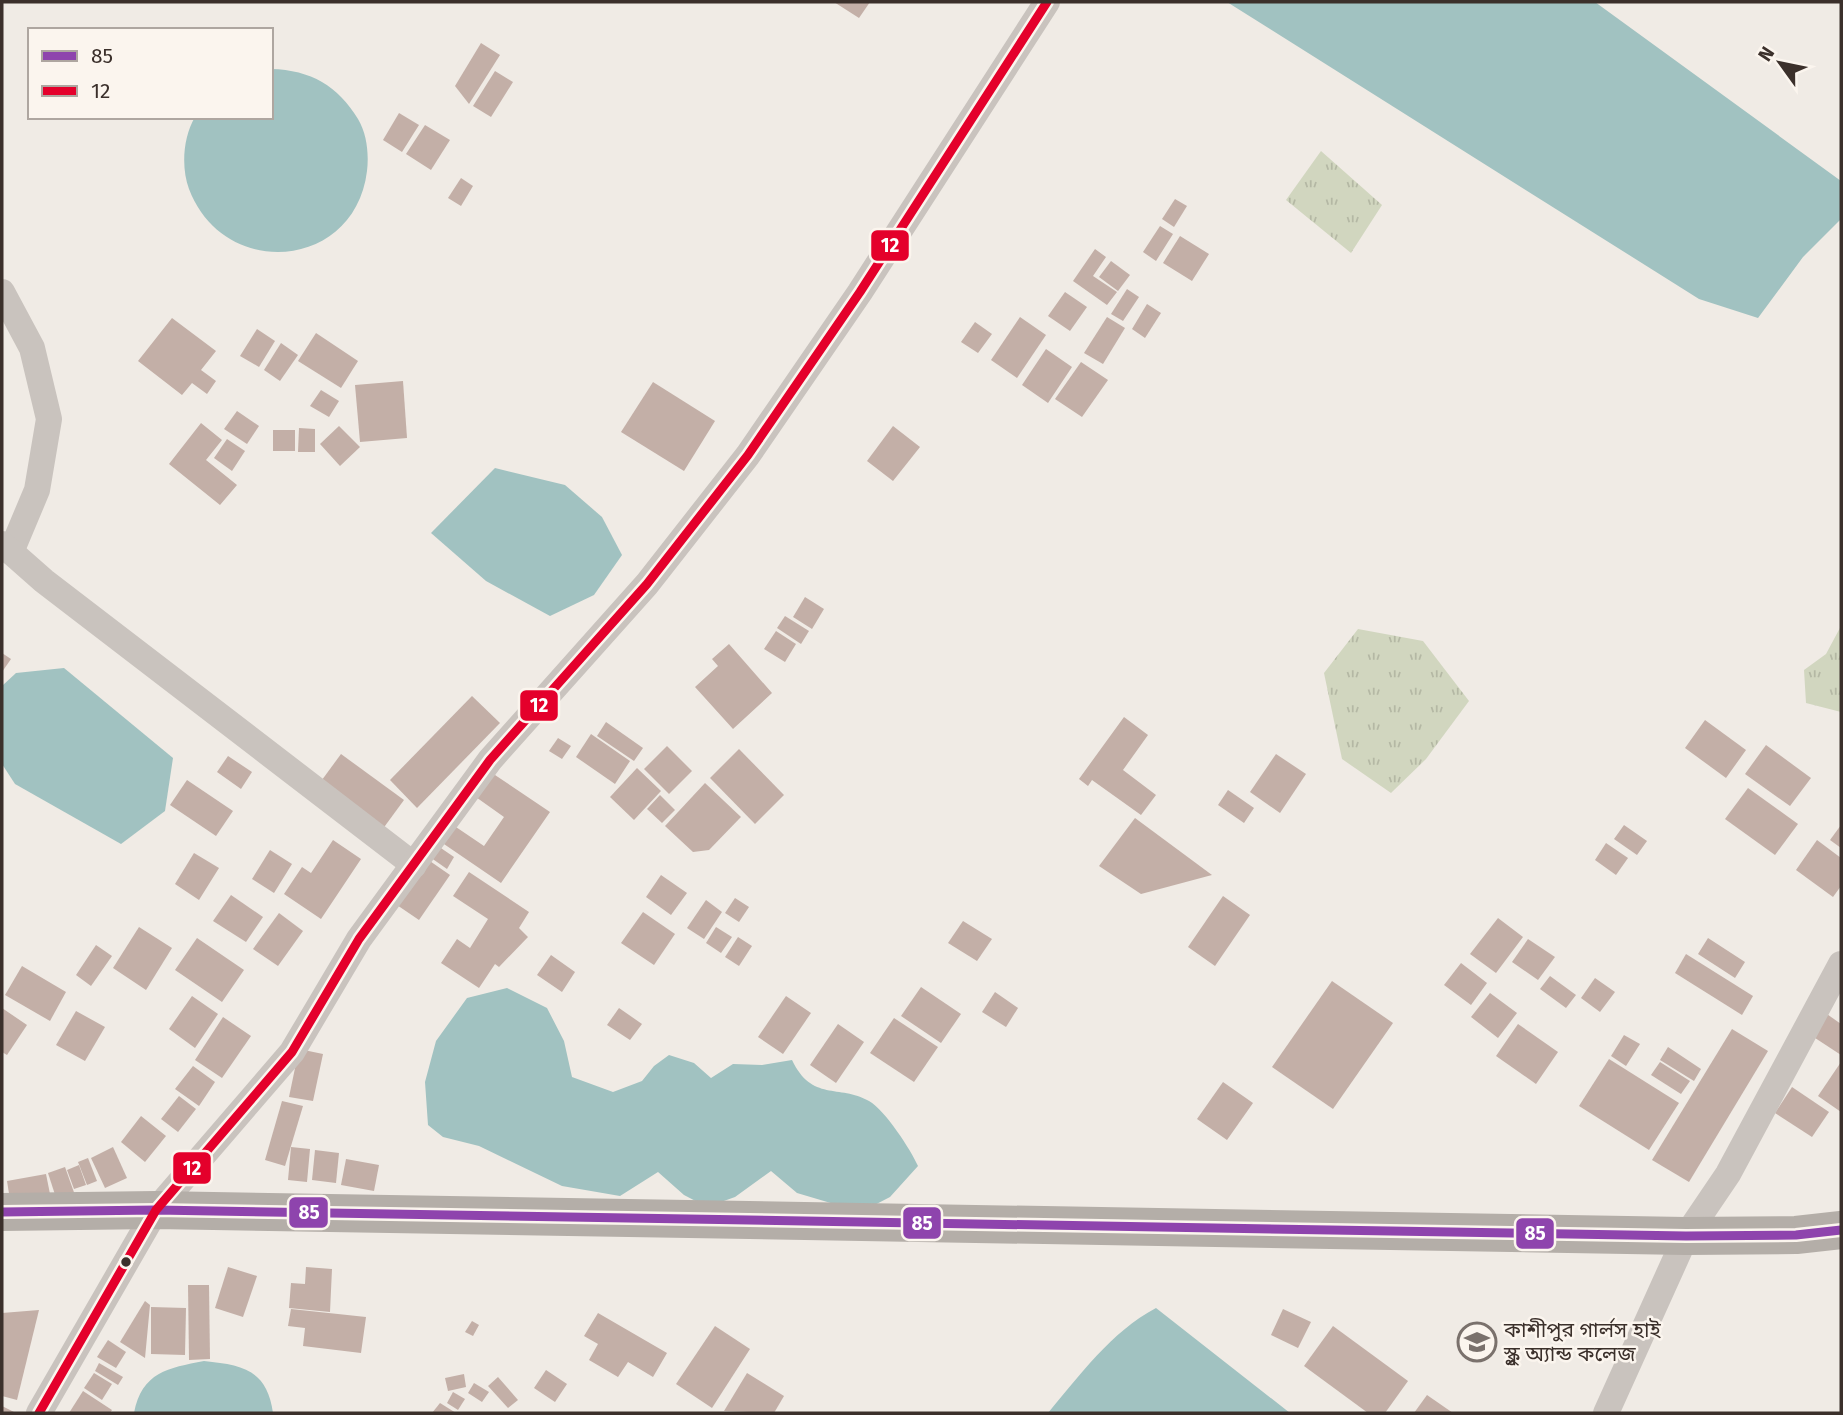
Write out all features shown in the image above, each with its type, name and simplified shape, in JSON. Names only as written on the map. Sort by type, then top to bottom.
[{"type":"highway","points":[[2,1212],[156,1210],[1686,1236],[1796,1235],[1841,1230]]},
{"type":"street","points":[[39,1413],[156,1210],[292,1052],[359,939],[490,761],[647,584],[748,455],[860,292],[1047,2]]},
{"type":"street","points":[[2,292],[32,348],[49,419],[37,490],[6,548],[44,581],[414,865]]},
{"type":"street","points":[[1605,1413],[1686,1236],[1728,1174],[1841,964]]},
{"type":"green space","points":[[1321,151],[1382,205],[1351,253],[1286,200]]},
{"type":"green space","points":[[1841,626],[1841,712],[1806,703],[1804,670],[1826,654]]},
{"type":"green space","points":[[1358,629],[1423,641],[1469,701],[1426,759],[1391,793],[1342,759],[1324,673]]},
{"type":"water","points":[[1227,2],[1595,2],[1841,181],[1841,219],[1803,257],[1758,318],[1699,299]]},
{"type":"water","points":[[273,69],[299,73],[322,82],[342,97],[363,131],[367,171],[357,204],[339,229],[315,244],[287,252],[258,250],[230,239],[206,219],[186,181],[184,153],[194,119],[273,119]]},
{"type":"water","points":[[495,468],[565,485],[602,517],[622,555],[594,595],[550,616],[486,581],[431,533]]},
{"type":"water","points":[[64,668],[173,758],[165,811],[121,844],[15,784],[2,764],[2,686],[16,673]]},
{"type":"water","points":[[507,988],[547,1008],[564,1041],[572,1077],[613,1092],[642,1081],[654,1066],[669,1055],[694,1063],[711,1078],[733,1064],[762,1065],[792,1060],[808,1082],[817,1087],[858,1096],[875,1106],[897,1131],[918,1166],[890,1197],[861,1212],[797,1193],[771,1171],[735,1197],[707,1207],[684,1195],[658,1172],[620,1196],[562,1186],[479,1146],[443,1137],[428,1125],[425,1082],[436,1041],[467,998]]},
{"type":"water","points":[[1156,1308],[1290,1413],[1048,1413],[1110,1342]]},
{"type":"water","points":[[204,1361],[251,1372],[265,1387],[273,1413],[134,1413],[143,1389],[158,1374]]},
{"type":"building","points":[[834,2],[870,2],[859,18]]},
{"type":"building","points":[[481,43],[500,55],[469,104],[455,86]]},
{"type":"building","points":[[495,71],[513,82],[491,117],[473,106]]},
{"type":"building","points":[[399,113],[419,125],[402,152],[383,140]]},
{"type":"building","points":[[425,125],[450,140],[431,170],[406,154]]},
{"type":"building","points":[[461,178],[473,186],[461,206],[448,198]]},
{"type":"building","points":[[1175,199],[1187,206],[1174,227],[1162,219]]},
{"type":"building","points":[[1160,226],[1173,234],[1156,261],[1143,252]]},
{"type":"building","points":[[1180,236],[1209,254],[1192,281],[1163,263]]},
{"type":"building","points":[[1095,249],[1106,257],[1093,276],[1117,292],[1107,305],[1073,281]]},
{"type":"building","points":[[1111,261],[1130,275],[1118,291],[1099,277]]},
{"type":"building","points":[[1127,289],[1139,297],[1123,321],[1111,314]]},
{"type":"building","points":[[1065,292],[1087,307],[1070,331],[1048,316]]},
{"type":"building","points":[[1147,304],[1161,313],[1145,338],[1132,329]]},
{"type":"building","points":[[1020,317],[1046,335],[1017,378],[991,360]]},
{"type":"building","points":[[1107,317],[1125,328],[1103,364],[1084,353]]},
{"type":"building","points":[[172,318],[216,351],[201,370],[216,381],[207,394],[192,383],[182,395],[138,361]]},
{"type":"building","points":[[975,322],[992,334],[978,353],[961,342]]},
{"type":"building","points":[[257,329],[275,341],[259,367],[240,356]]},
{"type":"building","points":[[316,333],[358,361],[341,388],[298,361]]},
{"type":"building","points":[[281,343],[298,355],[280,381],[264,370]]},
{"type":"building","points":[[1046,349],[1072,367],[1048,403],[1022,385]]},
{"type":"building","points":[[1081,362],[1108,380],[1082,417],[1055,399]]},
{"type":"building","points":[[403,381],[407,438],[360,442],[355,385]]},
{"type":"building","points":[[653,382],[715,421],[684,471],[621,432]]},
{"type":"building","points":[[321,390],[339,401],[329,417],[310,406]]},
{"type":"building","points":[[237,411],[259,426],[247,444],[224,429]]},
{"type":"building","points":[[201,423],[222,440],[206,460],[237,485],[220,505],[169,464]]},
{"type":"building","points":[[339,426],[360,447],[340,466],[320,444]]},
{"type":"building","points":[[893,426],[920,447],[893,481],[867,461]]},
{"type":"building","points":[[299,428],[315,429],[315,452],[298,452]]},
{"type":"building","points":[[273,430],[295,430],[295,451],[273,451]]},
{"type":"building","points":[[227,439],[245,451],[232,471],[214,458]]},
{"type":"building","points":[[805,597],[824,609],[812,629],[793,617]]},
{"type":"building","points":[[785,616],[809,631],[801,644],[777,628]]},
{"type":"building","points":[[776,631],[796,644],[785,662],[764,649]]},
{"type":"building","points":[[729,644],[772,693],[733,729],[695,687],[718,666],[712,659]]},
{"type":"building","points":[[2,653],[11,659],[2,672]]},
{"type":"building","points":[[472,696],[500,723],[417,808],[390,780]]},
{"type":"building","points":[[1124,717],[1148,735],[1123,770],[1156,795],[1141,815],[1092,780],[1088,786],[1079,779]]},
{"type":"building","points":[[1705,720],[1746,750],[1726,778],[1685,748]]},
{"type":"building","points":[[606,722],[643,748],[634,761],[597,736]]},
{"type":"building","points":[[591,734],[630,761],[615,784],[576,757]]},
{"type":"building","points":[[558,738],[571,746],[562,759],[549,751]]},
{"type":"building","points":[[1766,745],[1811,778],[1790,806],[1745,774]]},
{"type":"building","points":[[667,746],[692,771],[669,794],[644,769]]},
{"type":"building","points":[[739,749],[784,795],[755,824],[710,778]]},
{"type":"building","points":[[341,754],[404,800],[382,830],[319,784]]},
{"type":"building","points":[[1276,754],[1306,774],[1280,813],[1250,792]]},
{"type":"building","points":[[228,756],[252,772],[241,789],[217,772]]},
{"type":"building","points":[[637,768],[661,791],[634,820],[610,797]]},
{"type":"building","points":[[489,771],[550,812],[501,883],[441,842],[453,825],[484,846],[504,817],[473,795]]},
{"type":"building","points":[[187,780],[233,811],[216,836],[170,805]]},
{"type":"building","points":[[705,783],[741,817],[709,850],[693,852],[665,826]]},
{"type":"building","points":[[1748,788],[1798,824],[1775,855],[1725,819]]},
{"type":"building","points":[[1228,790],[1254,808],[1244,823],[1218,805]]},
{"type":"building","points":[[660,795],[675,810],[662,823],[647,809]]},
{"type":"building","points":[[1135,818],[1212,875],[1141,894],[1099,866]]},
{"type":"building","points":[[1624,825],[1647,841],[1637,855],[1614,839]]},
{"type":"building","points":[[1841,825],[1841,848],[1830,840]]},
{"type":"building","points":[[333,840],[361,859],[321,919],[284,894],[302,867],[311,873]]},
{"type":"building","points":[[1817,840],[1841,858],[1841,886],[1833,897],[1796,870]]},
{"type":"building","points":[[1606,843],[1628,858],[1616,875],[1595,860]]},
{"type":"building","points":[[435,844],[454,857],[447,869],[427,855]]},
{"type":"building","points":[[270,850],[292,864],[274,893],[252,879]]},
{"type":"building","points":[[194,853],[219,868],[199,900],[175,884]]},
{"type":"building","points":[[424,857],[450,875],[419,920],[394,903]]},
{"type":"building","points":[[469,872],[529,912],[519,928],[528,937],[499,967],[495,964],[479,988],[441,963],[457,939],[470,948],[488,919],[453,896]]},
{"type":"building","points":[[661,875],[687,893],[671,915],[646,897]]},
{"type":"building","points":[[231,895],[263,917],[246,942],[213,921]]},
{"type":"building","points":[[1223,896],[1250,915],[1215,966],[1188,947]]},
{"type":"building","points":[[735,898],[749,907],[739,922],[725,913]]},
{"type":"building","points":[[706,900],[722,912],[704,939],[687,928]]},
{"type":"building","points":[[643,912],[675,934],[654,965],[621,943]]},
{"type":"building","points":[[279,913],[303,931],[278,966],[253,949]]},
{"type":"building","points":[[1498,918],[1523,937],[1496,973],[1470,954]]},
{"type":"building","points":[[963,921],[992,939],[977,961],[948,943]]},
{"type":"building","points":[[139,927],[172,948],[146,990],[113,968]]},
{"type":"building","points":[[716,927],[732,937],[721,953],[706,943]]},
{"type":"building","points":[[738,937],[752,946],[739,966],[725,957]]},
{"type":"building","points":[[197,938],[244,970],[222,1002],[175,970]]},
{"type":"building","points":[[1708,938],[1745,962],[1735,978],[1698,954]]},
{"type":"building","points":[[1528,939],[1555,957],[1538,980],[1512,962]]},
{"type":"building","points":[[96,945],[112,956],[91,986],[76,975]]},
{"type":"building","points":[[1686,954],[1753,996],[1742,1015],[1675,973]]},
{"type":"building","points":[[551,955],[575,972],[562,992],[537,975]]},
{"type":"building","points":[[1461,963],[1487,983],[1471,1005],[1444,985]]},
{"type":"building","points":[[22,966],[66,992],[50,1021],[5,995]]},
{"type":"building","points":[[1550,976],[1576,995],[1566,1008],[1540,989]]},
{"type":"building","points":[[1595,978],[1615,992],[1600,1012],[1581,998]]},
{"type":"building","points":[[1332,981],[1393,1023],[1333,1109],[1272,1067]]},
{"type":"building","points":[[921,987],[961,1014],[941,1043],[901,1016]]},
{"type":"building","points":[[995,992],[1018,1008],[1006,1027],[982,1012]]},
{"type":"building","points":[[1490,993],[1517,1013],[1498,1038],[1471,1017]]},
{"type":"building","points":[[192,996],[218,1014],[195,1048],[169,1029]]},
{"type":"building","points":[[786,996],[811,1013],[783,1054],[758,1037]]},
{"type":"building","points":[[2,1008],[27,1025],[7,1055],[2,1052]]},
{"type":"building","points":[[619,1008],[642,1024],[630,1040],[607,1025]]},
{"type":"building","points":[[76,1011],[105,1027],[85,1061],[56,1045]]},
{"type":"building","points":[[1824,1012],[1841,1024],[1841,1055],[1809,1034]]},
{"type":"building","points":[[223,1017],[251,1036],[222,1078],[195,1060]]},
{"type":"building","points":[[894,1018],[938,1047],[914,1082],[870,1053]]},
{"type":"building","points":[[838,1024],[864,1042],[836,1083],[810,1065]]},
{"type":"building","points":[[1518,1024],[1558,1052],[1536,1084],[1496,1056]]},
{"type":"building","points":[[1732,1029],[1768,1051],[1689,1182],[1652,1160]]},
{"type":"building","points":[[1624,1035],[1640,1044],[1626,1066],[1611,1056]]},
{"type":"building","points":[[1668,1047],[1701,1069],[1694,1081],[1660,1060]]},
{"type":"building","points":[[299,1049],[323,1054],[313,1101],[289,1097]]},
{"type":"building","points":[[1609,1059],[1679,1103],[1649,1150],[1579,1106]]},
{"type":"building","points":[[1660,1062],[1690,1081],[1681,1094],[1651,1075]]},
{"type":"building","points":[[1841,1062],[1841,1112],[1818,1096]]},
{"type":"building","points":[[193,1066],[215,1082],[199,1106],[175,1089]]},
{"type":"building","points":[[1223,1082],[1253,1103],[1227,1140],[1197,1119]]},
{"type":"building","points":[[1792,1087],[1829,1112],[1812,1137],[1775,1113]]},
{"type":"building","points":[[179,1096],[196,1109],[178,1132],[161,1119]]},
{"type":"building","points":[[282,1101],[303,1106],[285,1166],[265,1160]]},
{"type":"building","points":[[141,1116],[166,1136],[145,1162],[121,1142]]},
{"type":"building","points":[[113,1147],[127,1178],[105,1188],[91,1158]]},
{"type":"building","points":[[291,1147],[310,1149],[307,1182],[288,1180]]},
{"type":"building","points":[[315,1150],[339,1153],[336,1183],[312,1180]]},
{"type":"building","points":[[88,1158],[97,1181],[87,1185],[78,1162]]},
{"type":"building","points":[[346,1159],[379,1165],[374,1191],[341,1185]]},
{"type":"building","points":[[79,1165],[86,1185],[74,1189],[67,1170]]},
{"type":"building","points":[[65,1167],[76,1198],[58,1204],[48,1173]]},
{"type":"building","points":[[46,1174],[51,1199],[11,1206],[7,1181]]},
{"type":"building","points":[[228,1267],[257,1276],[243,1317],[215,1308]]},
{"type":"building","points":[[306,1267],[332,1269],[330,1312],[289,1308],[291,1283],[305,1284]]},
{"type":"building","points":[[188,1285],[209,1285],[210,1359],[189,1360]]},
{"type":"building","points":[[145,1301],[150,1305],[145,1358],[120,1342]]},
{"type":"building","points":[[151,1307],[186,1308],[185,1355],[151,1354]]},
{"type":"building","points":[[291,1309],[366,1317],[361,1353],[303,1346],[305,1328],[288,1326]]},
{"type":"building","points":[[1283,1309],[1311,1322],[1298,1348],[1271,1335]]},
{"type":"building","points":[[39,1310],[17,1400],[2,1396],[2,1313]]},
{"type":"building","points":[[598,1313],[667,1353],[653,1377],[628,1362],[618,1377],[589,1360],[598,1344],[584,1336]]},
{"type":"building","points":[[472,1321],[479,1325],[473,1336],[465,1332]]},
{"type":"building","points":[[715,1326],[750,1349],[712,1408],[676,1384]]},
{"type":"building","points":[[1333,1326],[1408,1381],[1385,1413],[1368,1413],[1304,1366]]},
{"type":"building","points":[[108,1340],[126,1352],[116,1368],[97,1357]]},
{"type":"building","points":[[99,1363],[123,1377],[118,1385],[95,1371]]},
{"type":"building","points":[[546,1370],[567,1384],[555,1402],[534,1388]]},
{"type":"building","points":[[94,1373],[112,1384],[102,1400],[84,1388]]},
{"type":"building","points":[[747,1373],[784,1396],[774,1413],[724,1411]]},
{"type":"building","points":[[464,1374],[466,1387],[448,1391],[445,1378]]},
{"type":"building","points":[[498,1377],[518,1400],[508,1408],[488,1386]]},
{"type":"building","points":[[474,1383],[489,1392],[482,1402],[468,1393]]},
{"type":"building","points":[[83,1391],[112,1410],[110,1413],[69,1413]]},
{"type":"building","points":[[453,1392],[465,1399],[458,1410],[447,1403]]},
{"type":"building","points":[[1427,1395],[1453,1413],[1414,1413]]},
{"type":"building","points":[[440,1403],[456,1413],[432,1413]]},
{"type":"building","points":[[2,1406],[16,1413],[2,1413]]},
{"type":"transit line","name":"12","points":[[39,1413],[156,1210],[292,1052],[359,939],[490,760],[647,584],[748,455],[860,292],[1047,2]]},
{"type":"transit line","name":"85","points":[[2,1212],[156,1210],[1686,1236],[1796,1235],[1841,1230]]},
{"type":"place","name":"কাশীপুর গার্লস হাই স্কুল অ্যান্ড কলেজ","points":[[1477,1342]]}]
